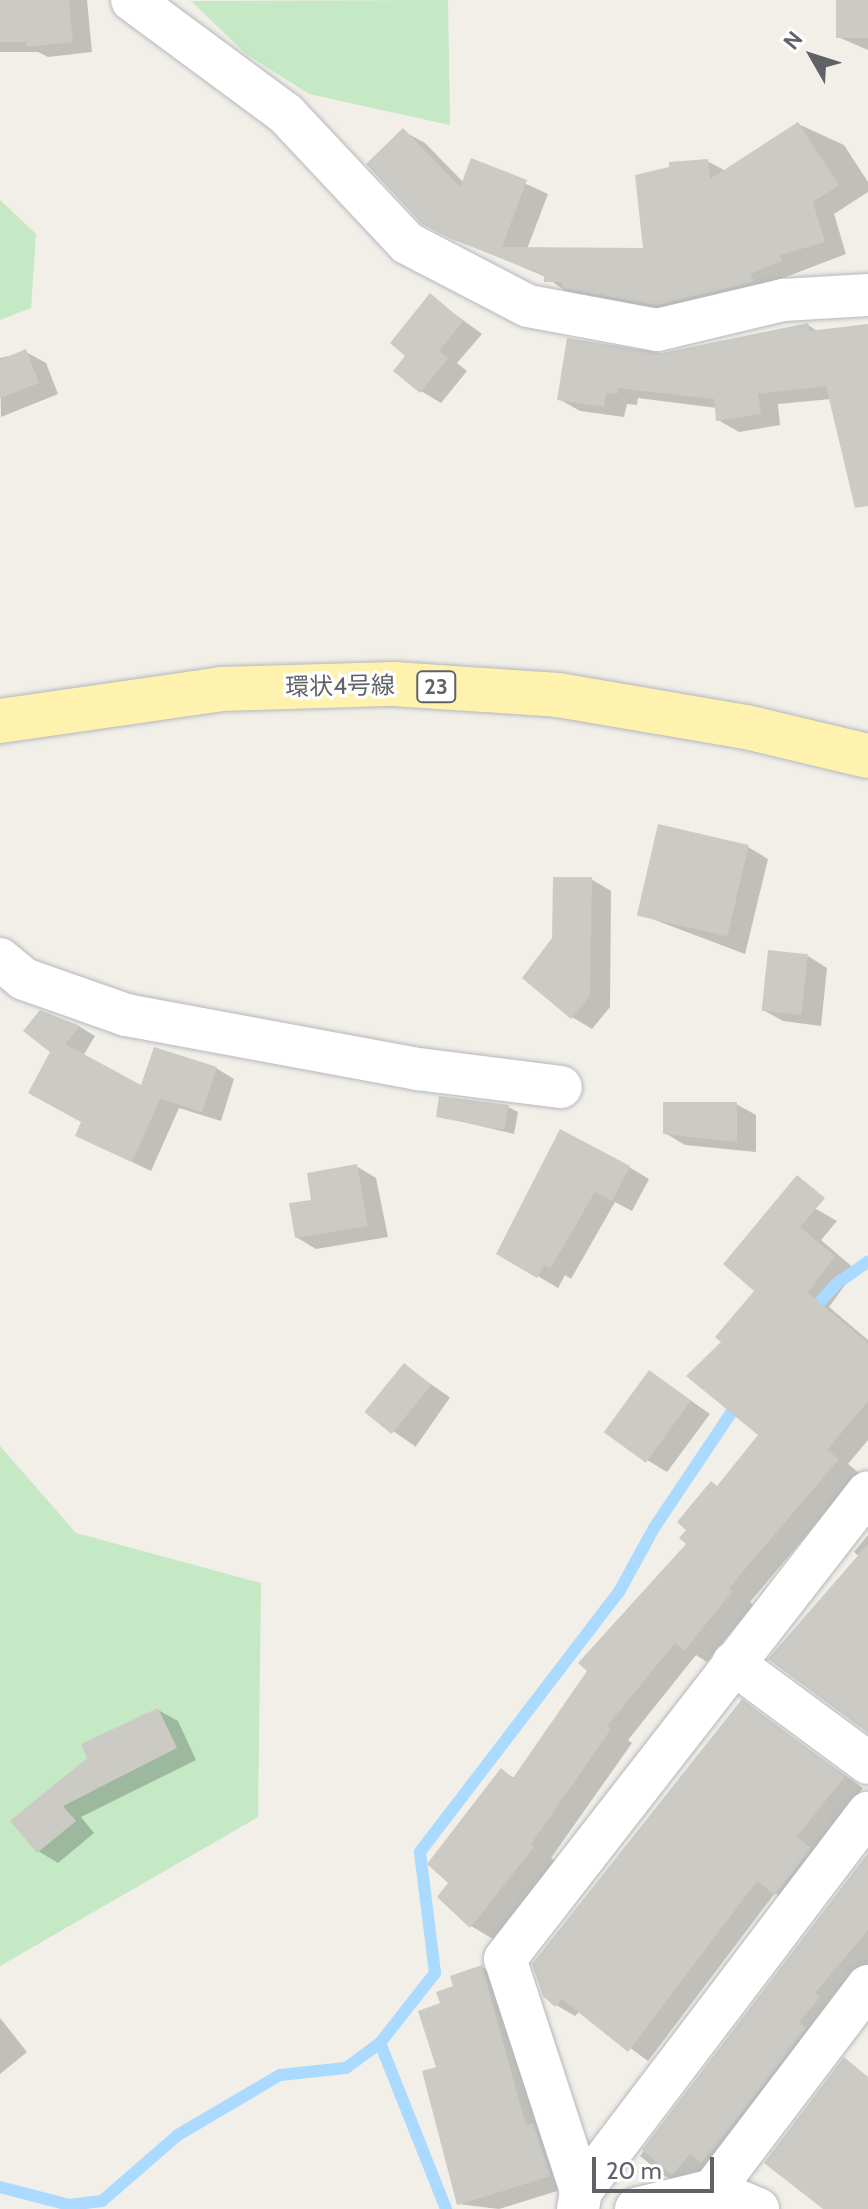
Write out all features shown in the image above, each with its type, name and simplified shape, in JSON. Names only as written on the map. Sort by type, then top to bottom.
[{"type":"main road","name":"環状4号線","points":[[1,724],[221,689],[394,684],[558,695],[746,727],[868,756]]},
{"type":"street","points":[[132,0],[286,114],[407,243],[528,306],[657,330],[783,300],[868,295]]},
{"type":"street","points":[[0,959],[24,979],[126,1015],[418,1069],[561,1087]]},
{"type":"street","points":[[579,2200],[505,1959],[868,1492]]},
{"type":"street","points":[[733,1663],[868,1763]]},
{"type":"street","points":[[579,2200],[868,1813]]},
{"type":"street","points":[[636,2209],[713,2190],[861,2011]]},
{"type":"street","points":[[713,2190],[758,2209]]},
{"type":"green space","points":[[448,0],[450,125],[309,94],[246,54],[191,1]]},
{"type":"green space","points":[[0,200],[36,234],[31,308],[0,320]]},
{"type":"green space","points":[[0,1446],[76,1533],[261,1583],[258,1817],[0,1966]]},
{"type":"building","points":[[0,0],[69,0],[73,42],[26,47],[26,42],[0,42]]},
{"type":"building","points":[[836,0],[868,0],[868,38],[836,38]]},
{"type":"building","points":[[798,122],[839,185],[813,202],[825,242],[780,255],[782,261],[750,274],[754,282],[656,305],[562,288],[562,282],[544,282],[544,275],[449,238],[422,224],[366,164],[403,128],[460,187],[471,158],[527,180],[502,247],[643,248],[635,175],[669,167],[669,162],[708,159],[710,179]]},
{"type":"building","points":[[430,293],[463,321],[439,351],[448,358],[420,393],[393,371],[405,356],[390,343]]},
{"type":"building","points":[[808,323],[809,331],[868,324],[868,506],[855,508],[826,386],[758,394],[761,414],[716,421],[714,399],[618,388],[617,394],[606,393],[604,407],[557,400],[567,338],[662,353]]},
{"type":"building","points":[[26,349],[39,383],[0,398],[0,360]]},
{"type":"building","points":[[658,824],[749,845],[727,937],[637,916]]},
{"type":"building","points":[[553,877],[592,877],[590,996],[571,1019],[522,978],[552,938]]},
{"type":"building","points":[[768,950],[808,954],[801,1015],[762,1011]]},
{"type":"building","points":[[40,1010],[80,1026],[65,1044],[141,1085],[154,1047],[217,1067],[202,1112],[160,1099],[132,1162],[75,1136],[81,1122],[28,1093],[50,1052],[23,1031]]},
{"type":"building","points":[[439,1096],[509,1105],[504,1130],[436,1117]]},
{"type":"building","points":[[663,1102],[737,1102],[737,1142],[663,1134]]},
{"type":"building","points":[[560,1129],[630,1166],[612,1201],[595,1192],[550,1269],[544,1265],[537,1278],[496,1254]]},
{"type":"building","points":[[357,1164],[368,1226],[295,1238],[289,1203],[311,1200],[307,1173]]},
{"type":"building","points":[[797,1175],[825,1198],[800,1227],[835,1256],[808,1293],[868,1343],[868,1401],[827,1450],[839,1459],[729,1588],[733,1591],[684,1651],[675,1643],[607,1726],[611,1729],[531,1844],[534,1847],[470,1928],[437,1897],[448,1883],[427,1864],[501,1768],[513,1778],[587,1671],[578,1663],[686,1544],[679,1538],[686,1530],[677,1522],[711,1481],[717,1486],[758,1435],[686,1376],[721,1342],[715,1337],[754,1291],[723,1264]]},
{"type":"building","points":[[404,1363],[431,1385],[392,1434],[364,1412]]},
{"type":"building","points":[[649,1370],[691,1401],[646,1463],[604,1432]]},
{"type":"building","points":[[868,1544],[868,1733],[768,1659]]},
{"type":"building","points":[[742,1699],[845,1776],[797,1837],[811,1848],[775,1895],[757,1881],[628,2052],[562,1999],[555,2007],[543,1996],[532,1964]]},
{"type":"building","points":[[158,1708],[177,1748],[63,1806],[76,1821],[37,1853],[10,1821],[87,1758],[81,1744]]},
{"type":"building","points":[[868,1853],[868,1930],[815,1993],[820,1997],[799,2022],[806,2028],[726,2133],[701,2163],[690,2154],[672,2175],[642,2150]]},
{"type":"building","points":[[482,1965],[526,2126],[533,2123],[551,2176],[457,2205],[422,2071],[436,2067],[418,2011],[440,2003],[436,1992],[453,1986],[450,1976]]},
{"type":"building","points":[[844,2057],[868,2077],[868,2209],[823,2209],[764,2163]]},
{"type":"waterway","points":[[811,1312],[836,1284],[868,1262]]},
{"type":"waterway","points":[[0,2187],[69,2205],[102,2201],[178,2135],[280,2075],[346,2068],[380,2043],[435,1973],[420,1852],[619,1592],[654,1528],[739,1401]]},
{"type":"waterway","points":[[380,2043],[446,2209]]}]
